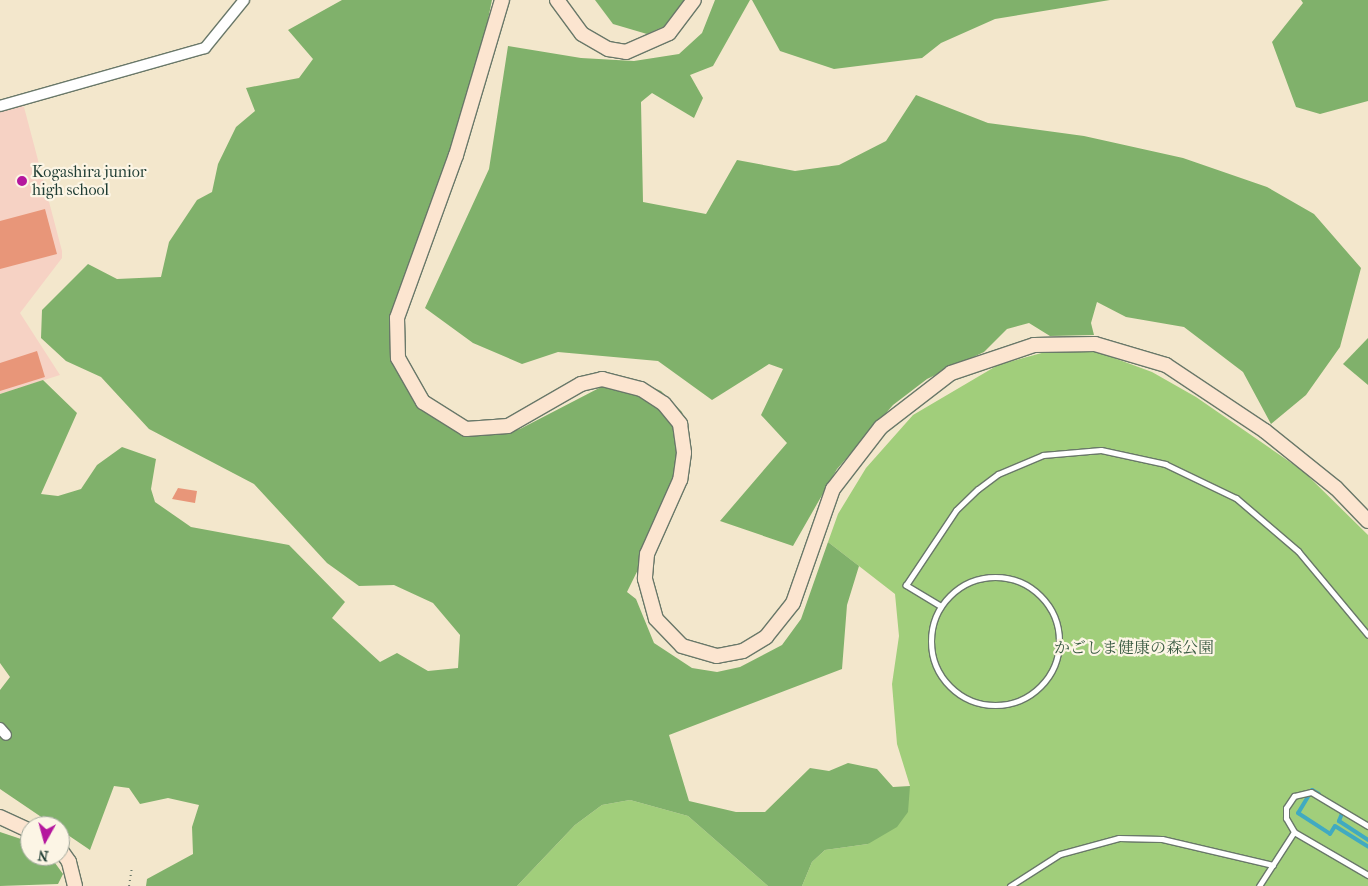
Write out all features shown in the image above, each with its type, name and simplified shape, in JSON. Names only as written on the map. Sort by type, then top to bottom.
[{"type":"street","points":[[0,106],[205,48],[244,0]]},
{"type":"street","points":[[557,0],[582,34],[608,49],[626,52],[669,33],[694,0]]},
{"type":"street","points":[[501,2],[456,155],[397,318],[398,358],[423,402],[466,428],[508,426],[581,384],[602,379],[641,389],[664,404],[680,424],[684,453],[680,480],[647,554],[645,579],[656,619],[682,646],[717,656],[743,651],[766,637],[793,603],[833,489],[875,434],[951,373],[1034,345],[1095,344],[1166,365],[1264,431],[1336,488],[1368,522]]},
{"type":"street","points":[[0,817],[20,826]]},
{"type":"street","points":[[70,866],[75,886]]},
{"type":"lane","points":[[939,605],[906,585],[956,510],[978,488],[998,474],[1043,455],[1101,450],[1165,464],[1236,498],[1298,551],[1368,635]]},
{"type":"lane","points":[[983,577],[1013,578],[1028,585],[1043,599],[1058,626],[1050,674],[1017,701],[982,703],[965,697],[940,676],[933,659],[931,630],[939,605],[964,584],[983,577]]},
{"type":"lane","points":[[1368,826],[1316,794],[1302,792],[1286,808],[1286,818],[1294,832],[1368,875]]},
{"type":"lane","points":[[1259,886],[1294,832]]},
{"type":"lane","points":[[1010,886],[1073,848],[1119,838],[1162,839],[1273,865]]},
{"type":"path","points":[[129,886],[132,868]]},
{"type":"shaded area","name":"Kogashira junior high school","points":[[20,105],[24,107],[62,251],[62,258],[20,313],[60,375],[0,394],[0,110]]},
{"type":"green space","points":[[342,0],[492,0],[457,171],[404,313],[405,364],[429,414],[462,434],[490,435],[520,429],[603,386],[637,381],[661,391],[682,412],[689,435],[685,474],[627,592],[636,599],[654,643],[692,668],[717,672],[740,667],[782,645],[801,619],[828,542],[859,566],[847,605],[842,669],[669,735],[689,801],[736,812],[765,812],[810,768],[829,771],[848,763],[877,769],[893,787],[910,786],[908,812],[897,827],[868,844],[825,850],[812,862],[802,886],[768,886],[688,816],[630,800],[602,805],[575,825],[517,886],[146,886],[147,879],[193,854],[192,827],[199,805],[168,798],[140,804],[129,788],[114,786],[90,850],[70,836],[70,816],[40,816],[0,789],[0,690],[10,677],[0,663],[0,394],[43,380],[77,413],[41,494],[58,496],[81,489],[97,465],[122,447],[156,459],[151,489],[155,502],[191,527],[289,545],[345,602],[332,618],[380,662],[397,653],[428,671],[458,668],[460,635],[433,603],[394,585],[359,586],[327,563],[254,484],[149,429],[101,377],[66,361],[41,338],[42,310],[88,264],[117,279],[161,277],[169,242],[197,200],[212,192],[218,164],[236,127],[255,111],[246,88],[299,78],[313,59],[288,30]]},
{"type":"green space","points":[[595,0],[690,0],[674,22],[647,34],[613,24]]},
{"type":"green space","points":[[715,0],[750,0],[713,66],[690,75],[703,98],[694,118],[652,93],[641,102],[643,202],[706,214],[737,160],[795,171],[839,165],[886,141],[916,95],[988,123],[1084,136],[1183,158],[1267,187],[1314,214],[1361,268],[1340,347],[1306,395],[1271,424],[1243,372],[1184,327],[1126,317],[1097,302],[1091,323],[1094,335],[1050,336],[1029,323],[1007,329],[984,352],[927,379],[893,405],[837,469],[793,546],[720,521],[787,443],[761,415],[783,369],[769,364],[712,400],[658,361],[558,352],[522,364],[473,343],[425,308],[489,169],[508,46],[581,58],[634,61],[679,54],[702,33]]},
{"type":"green space","points":[[752,0],[1110,0],[995,19],[941,43],[922,58],[834,69],[780,51]]},
{"type":"green space","points":[[1301,0],[1368,0],[1368,101],[1320,114],[1296,107],[1272,42],[1303,3]]},
{"type":"green space","points":[[1368,338],[1368,385],[1343,364]]},
{"type":"green space","name":"かごしま健康の森公園","points":[[1060,348],[1095,351],[1152,372],[1196,397],[1303,471],[1368,535],[1368,886],[802,886],[812,862],[825,850],[868,844],[910,786],[897,744],[892,684],[899,636],[895,594],[828,542],[838,514],[866,468],[913,415],[998,365]]},
{"type":"green space","points":[[630,800],[688,816],[768,886],[517,886],[575,825],[602,805]]},
{"type":"green space","points":[[0,832],[20,839],[20,866],[57,866],[63,874],[58,884],[0,886]]},
{"type":"building","points":[[45,209],[57,254],[0,269],[0,221]]},
{"type":"building","points":[[37,351],[45,377],[0,391],[0,363]]},
{"type":"building","points":[[178,488],[197,491],[195,503],[172,499]]},
{"type":"waterway","points":[[1319,794],[1312,790],[1298,813],[1330,834],[1335,826],[1368,847]]},
{"type":"waterway","points":[[1343,811],[1339,821],[1368,840]]},
{"type":"place","name":"Kogashira junior high school","points":[[22,181]]}]
